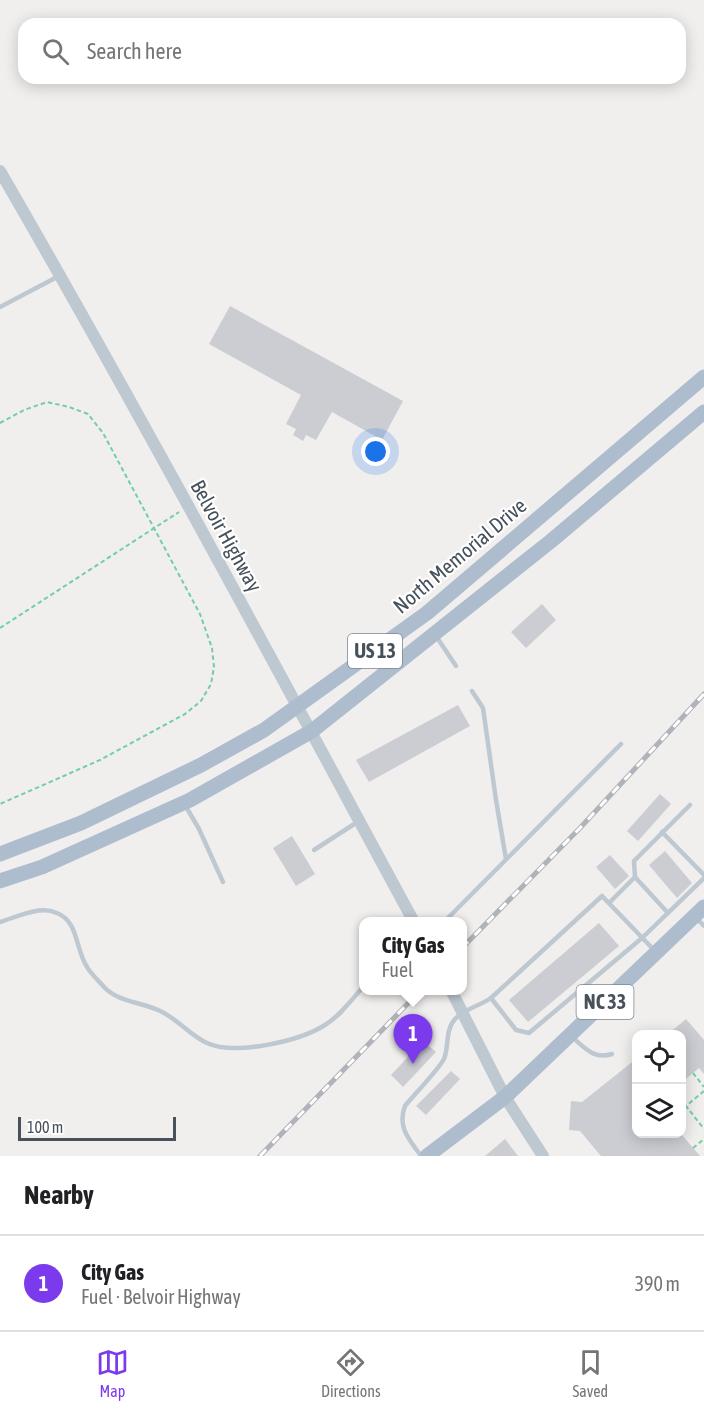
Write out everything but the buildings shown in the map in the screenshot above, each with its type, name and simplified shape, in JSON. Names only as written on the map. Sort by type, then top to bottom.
[{"type":"main road","name":"North Memorial Drive","points":[[0,854],[81,823],[191,770],[264,730],[427,613],[704,377]]},
{"type":"main road","name":"North Memorial Drive","points":[[0,881],[42,867],[184,803],[312,731],[551,541],[704,412]]},
{"type":"main road","name":"NC 33","points":[[427,1156],[505,1097],[656,953],[701,916]]},
{"type":"street","name":"Belvoir Highway","points":[[0,171],[312,731],[412,917]]},
{"type":"street","points":[[453,995],[505,1097],[543,1156]]},
{"type":"lane","points":[[0,306],[60,276]]},
{"type":"lane","points":[[435,634],[456,666]]},
{"type":"lane","points":[[472,691],[483,708],[495,800],[506,859]]},
{"type":"lane","points":[[448,917],[621,744]]},
{"type":"lane","points":[[184,803],[224,882]]},
{"type":"lane","points":[[668,913],[636,877],[634,861],[690,805]]},
{"type":"lane","points":[[314,850],[359,822]]},
{"type":"lane","points":[[491,998],[516,1030],[529,1033],[642,938],[668,913],[704,877],[662,832]]},
{"type":"lane","points":[[609,903],[636,877]]},
{"type":"lane","points":[[421,1156],[402,1130],[401,1116],[405,1106],[444,1059],[449,1029],[462,1013],[491,998],[602,896],[656,953]]},
{"type":"lane","points":[[0,922],[34,910],[56,912],[73,927],[86,965],[106,989],[130,1002],[159,1010],[206,1043],[217,1047],[247,1047],[283,1042],[306,1035],[329,1022],[359,990]]},
{"type":"lane","points":[[570,1035],[595,1056],[604,1057],[612,1054]]},
{"type":"path","points":[[0,423],[24,410],[47,402],[87,414],[103,433],[200,614],[212,648],[214,667],[211,684],[201,701],[185,714],[100,760],[0,804]]},
{"type":"path","points":[[0,628],[187,507]]},
{"type":"path","points":[[686,1104],[704,1089],[693,1073]]},
{"type":"path","points":[[686,1108],[704,1130]]},
{"type":"path","points":[[693,1148],[704,1139]]},
{"type":"railway","points":[[467,943],[580,828],[704,694]]},
{"type":"railway","points":[[260,1156],[416,995]]},
{"type":"place","name":"City Gas","points":[[413,1064]]}]
